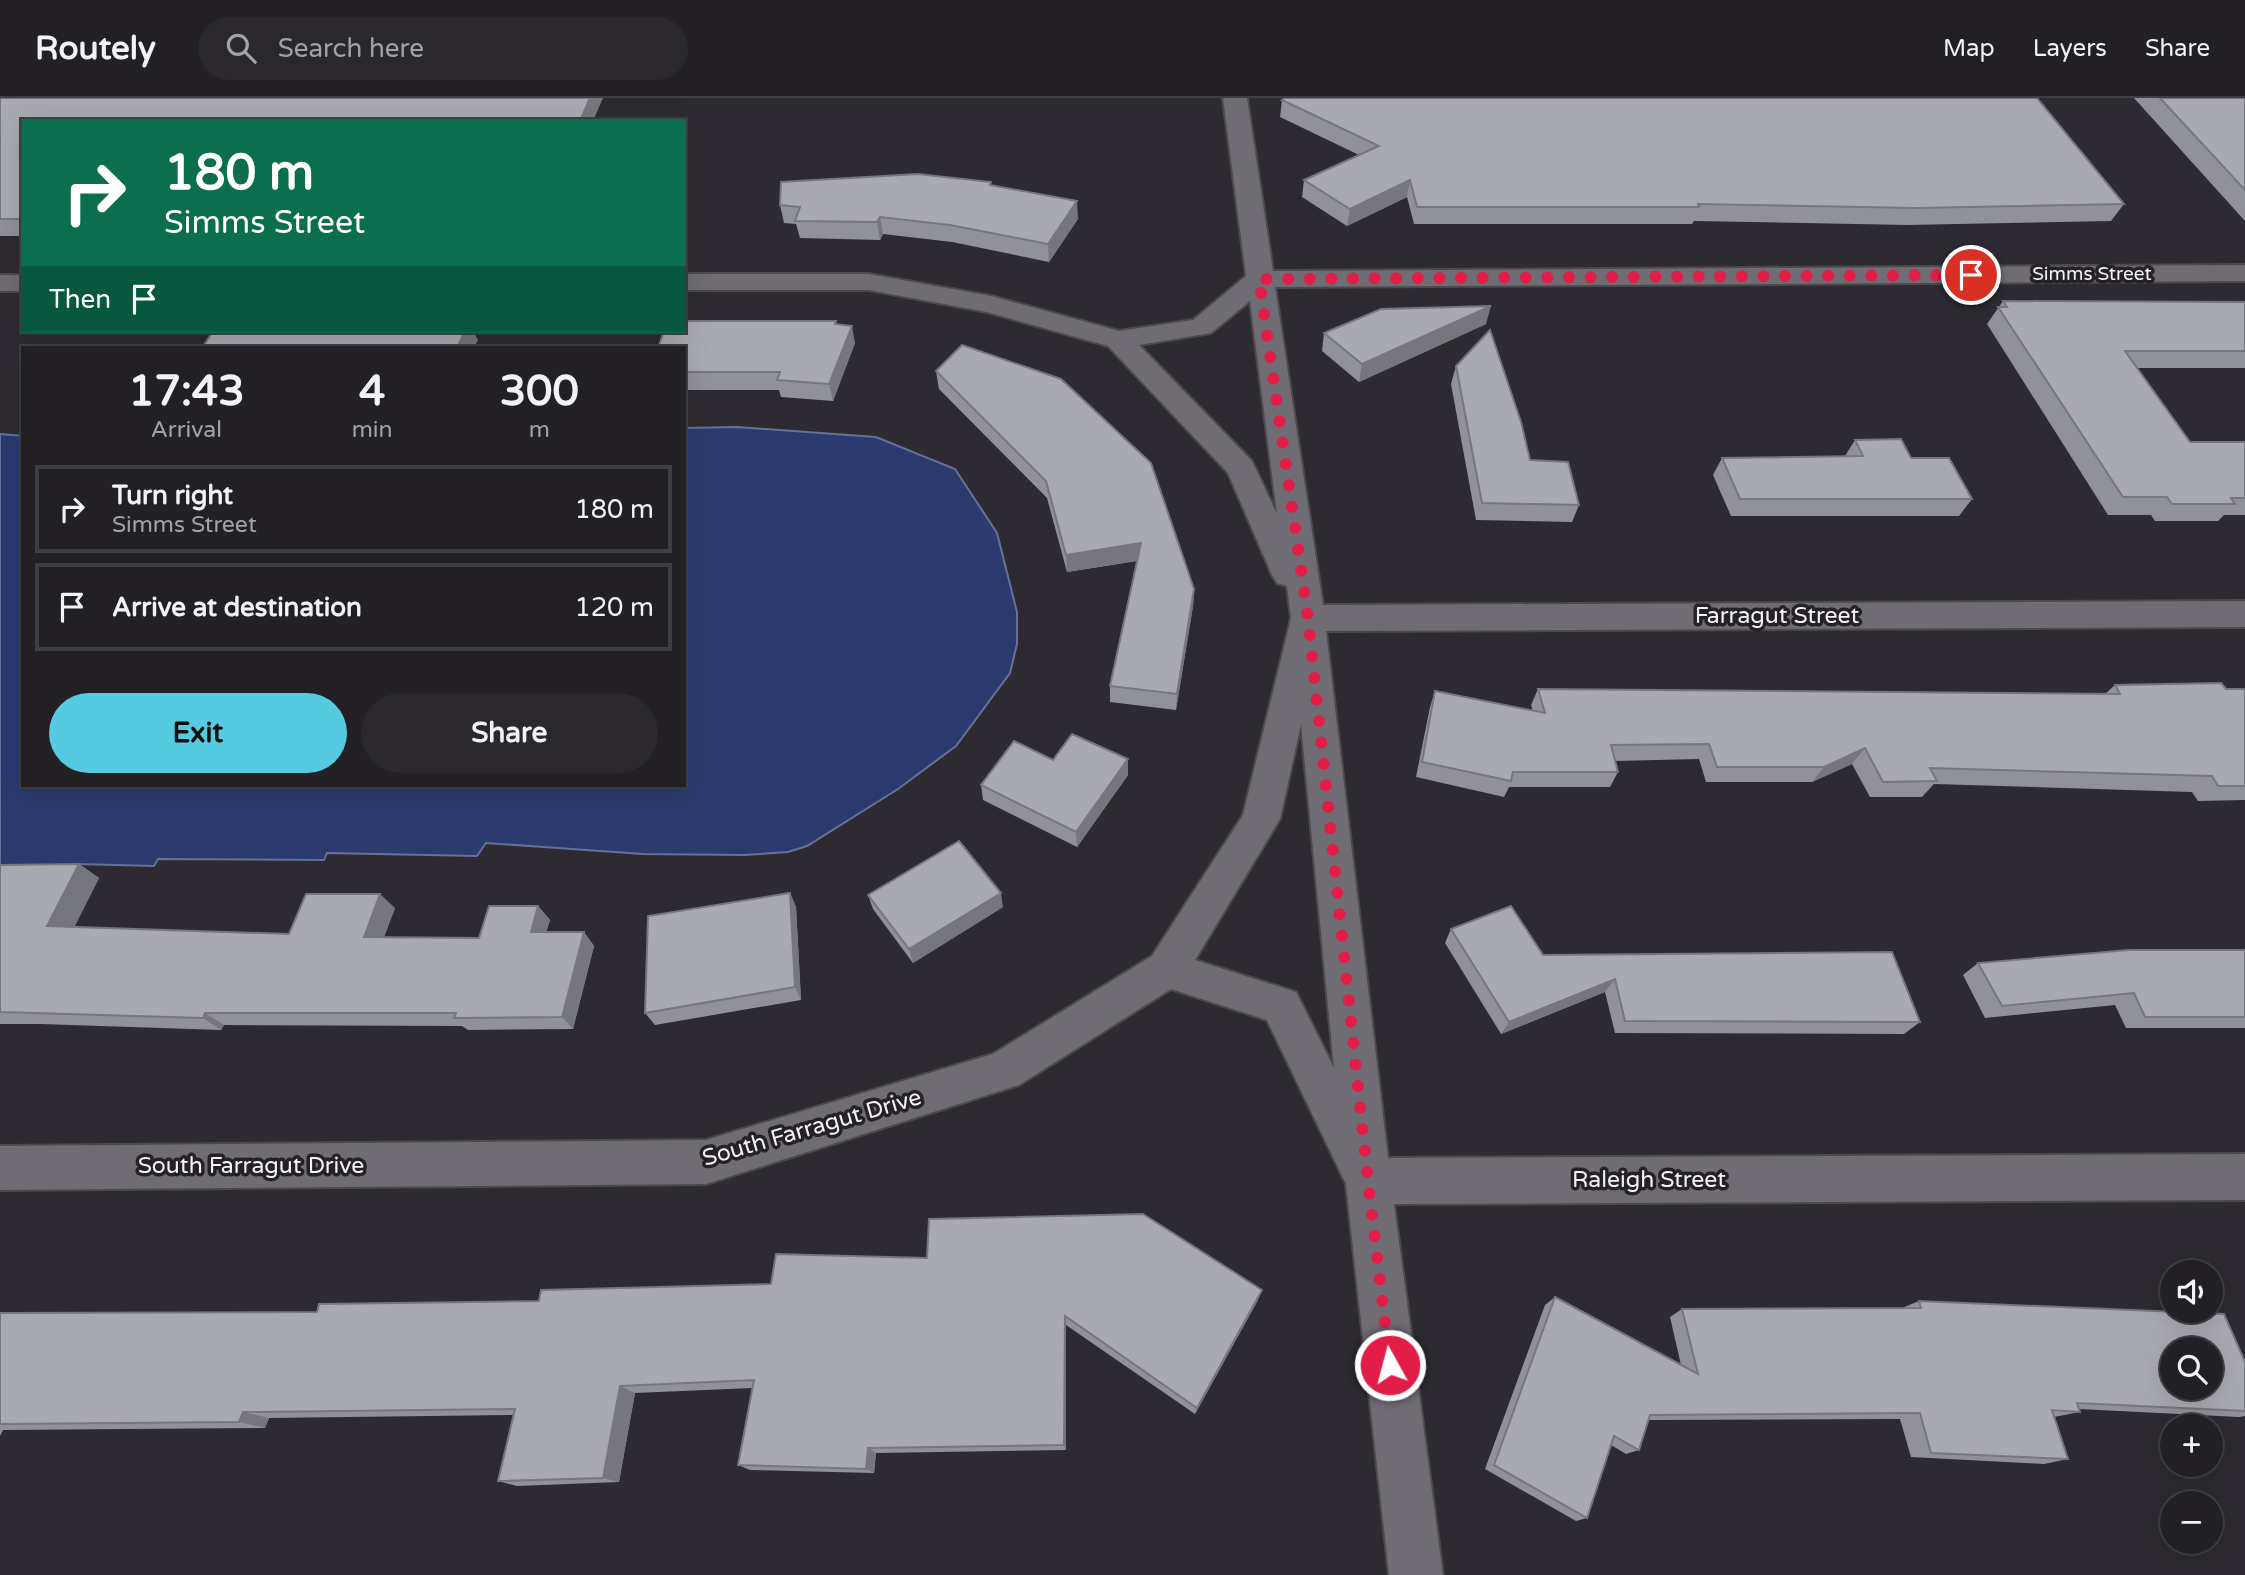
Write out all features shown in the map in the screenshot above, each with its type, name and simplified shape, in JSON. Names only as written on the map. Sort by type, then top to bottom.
[{"type":"street","points":[[1235,98],[1308,618],[1368,1181],[1416,1575]]},
{"type":"street","name":"Simms Street","points":[[1259,279],[2245,273]]},
{"type":"street","points":[[686,282],[869,282],[991,304],[1118,340],[1201,327],[1259,279]]},
{"type":"street","points":[[0,283],[21,283]]},
{"type":"street","points":[[1118,340],[1241,468],[1308,618]]},
{"type":"street","name":"Farragut Street","points":[[1308,618],[2245,614]]},
{"type":"street","name":"South Farragut Drive","points":[[0,1168],[706,1162],[1004,1071],[1167,968],[1261,819],[1308,618]]},
{"type":"street","points":[[1167,968],[1281,1006],[1368,1181]]},
{"type":"street","name":"Raleigh Street","points":[[1368,1181],[2245,1177]]},
{"type":"water","points":[[737,427],[876,437],[955,469],[997,533],[1017,612],[1017,644],[1010,673],[956,746],[898,789],[807,846],[788,852],[744,855],[643,854],[486,843],[477,856],[327,853],[324,860],[158,859],[154,866],[76,864],[68,874],[0,872],[0,434],[21,436],[21,787],[686,787],[686,428]]},
{"type":"building","points":[[0,98],[590,98],[581,119],[21,119],[21,219],[0,219]]},
{"type":"building","points":[[2037,98],[2124,204],[1916,208],[1698,204],[1699,207],[1417,207],[1410,180],[1350,209],[1304,180],[1379,146],[1282,100]]},
{"type":"building","points":[[2160,98],[2245,98],[2245,190]]},
{"type":"building","points":[[918,174],[991,182],[990,185],[1077,201],[1048,244],[950,225],[880,217],[877,222],[795,221],[800,207],[780,205],[781,182]]},
{"type":"building","points":[[2003,301],[2245,302],[2245,351],[2125,351],[2190,442],[2245,442],[2245,498],[2231,498],[2235,504],[2172,504],[2167,497],[2123,497],[1998,307],[2007,307]]},
{"type":"building","points":[[1491,306],[1362,364],[1324,333],[1381,309]]},
{"type":"building","points":[[686,321],[836,321],[835,324],[852,326],[829,384],[777,380],[780,372],[686,372],[686,346],[659,346],[663,333],[686,333]]},
{"type":"building","points":[[1490,330],[1521,422],[1530,460],[1568,462],[1579,505],[1482,503],[1456,366]]},
{"type":"building","points":[[212,333],[464,333],[458,346],[203,346]]},
{"type":"building","points":[[962,345],[1061,379],[1151,463],[1194,589],[1177,694],[1110,686],[1141,543],[1066,555],[1046,481],[936,371]]},
{"type":"building","points":[[1901,439],[1911,458],[1949,458],[1972,499],[1740,499],[1722,458],[1863,456],[1855,440]]},
{"type":"building","points":[[2221,683],[2226,689],[2245,689],[2245,786],[2218,786],[2212,776],[1930,768],[1937,781],[1883,782],[1865,748],[1824,767],[1717,767],[1709,744],[1611,745],[1618,772],[1513,772],[1511,781],[1422,762],[1435,691],[1545,713],[1538,689],[2120,694],[2115,685]]},
{"type":"building","points":[[1072,734],[1128,759],[1076,832],[981,785],[1014,741],[1053,760]]},
{"type":"building","points":[[959,841],[1001,893],[909,949],[868,895]]},
{"type":"building","points":[[79,864],[47,926],[289,934],[306,894],[380,894],[364,937],[479,938],[489,906],[538,906],[531,932],[584,932],[562,1017],[454,1018],[456,1013],[205,1013],[203,1018],[0,1012],[0,865]]},
{"type":"building","points":[[790,893],[795,987],[645,1013],[648,916]]},
{"type":"building","points":[[1511,906],[1543,955],[1892,952],[1920,1022],[1625,1021],[1615,979],[1509,1022],[1451,929]]},
{"type":"building","points":[[2129,950],[2245,950],[2245,1017],[2145,1017],[2134,993],[2002,1006],[1978,963]]},
{"type":"building","points":[[1143,1214],[1262,1290],[1197,1408],[1065,1316],[1064,1445],[868,1448],[866,1469],[738,1465],[754,1380],[620,1386],[603,1478],[498,1481],[515,1409],[243,1412],[239,1422],[0,1424],[0,1313],[317,1312],[319,1304],[539,1301],[541,1290],[771,1284],[776,1254],[927,1258],[929,1219]]},
{"type":"building","points":[[1555,1297],[1698,1374],[1682,1309],[1921,1308],[1919,1301],[2160,1311],[2160,1323],[2223,1323],[2224,1314],[2245,1362],[2245,1411],[2077,1403],[2080,1412],[2052,1410],[2068,1459],[1931,1453],[1920,1413],[1650,1415],[1639,1450],[1614,1436],[1587,1518],[1494,1465]]},
{"type":"route","points":[[1390,1365],[1308,618],[1259,279],[1971,275]]}]
